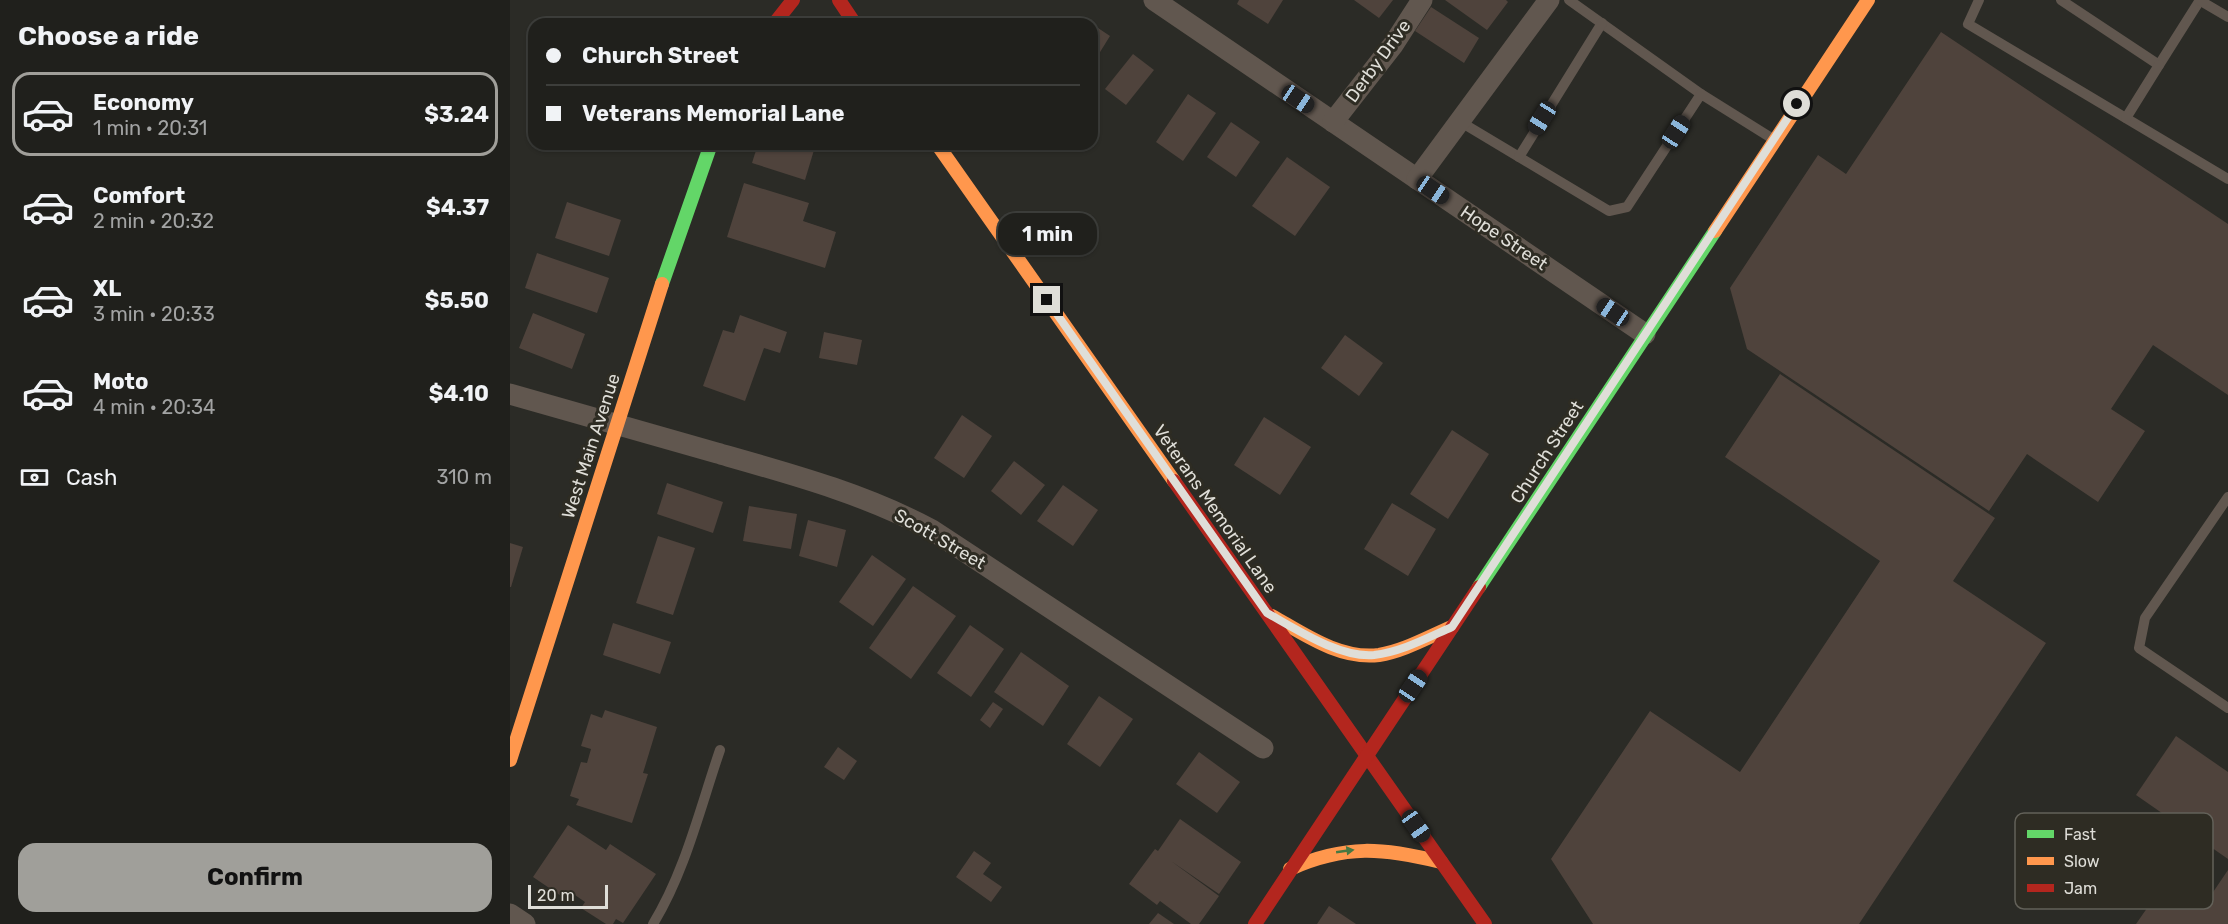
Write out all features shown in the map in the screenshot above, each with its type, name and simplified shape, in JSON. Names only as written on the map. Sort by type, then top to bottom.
[{"type":"street","points":[[779,18],[793,0]]},
{"type":"street","points":[[839,0],[851,18]]},
{"type":"street","name":"Hope Street","points":[[1154,0],[1645,334]]},
{"type":"street","name":"Derby Drive","points":[[1333,122],[1393,45],[1422,0]]},
{"type":"street","points":[[1417,179],[1549,0]]},
{"type":"street","name":"Church Street","points":[[1255,924],[1868,0]]},
{"type":"street","name":"West Main Avenue","points":[[510,760],[655,303],[709,150]]},
{"type":"street","name":"Veterans Memorial Lane","points":[[941,150],[1485,924]]},
{"type":"street","name":"Scott Street","points":[[510,394],[780,471],[904,516],[942,537],[1263,748]]},
{"type":"street","points":[[1267,613],[1328,645],[1356,654],[1369,655],[1391,652],[1452,627]]},
{"type":"street","points":[[1290,869],[1317,857],[1358,849],[1397,852],[1441,862]]},
{"type":"street","points":[[510,914],[525,924]]},
{"type":"lane","points":[[1569,0],[1701,94],[1774,139]]},
{"type":"lane","points":[[1979,0],[1968,24],[2228,179]]},
{"type":"lane","points":[[2061,0],[2159,65]]},
{"type":"lane","points":[[2126,118],[2200,0],[2228,17]]},
{"type":"lane","points":[[1519,157],[1602,23]]},
{"type":"lane","points":[[1459,121],[1609,211],[1627,207],[1701,94]]},
{"type":"lane","points":[[2228,497],[2145,618],[2139,648],[2228,708]]},
{"type":"lane","points":[[653,924],[662,910],[682,861],[720,750]]},
{"type":"building","points":[[1239,0],[1283,0],[1268,24],[1237,4]]},
{"type":"building","points":[[1354,0],[1393,0],[1379,18]]},
{"type":"building","points":[[1445,0],[1506,0],[1508,2],[1487,30]]},
{"type":"building","points":[[1431,7],[1479,38],[1464,63],[1415,31]]},
{"type":"building","points":[[1098,28],[1110,36],[1098,55]]},
{"type":"building","points":[[1941,32],[2228,224],[2228,395],[2153,345],[2111,409],[2145,431],[2098,502],[2027,454],[1989,511],[1747,349],[1730,288],[1818,155],[1846,174]]},
{"type":"building","points":[[1133,54],[1154,70],[1126,105],[1105,89]]},
{"type":"building","points":[[1188,94],[1216,113],[1183,161],[1156,142]]},
{"type":"building","points":[[1231,122],[1260,142],[1236,177],[1207,157]]},
{"type":"building","points":[[756,150],[814,150],[805,180],[752,163]]},
{"type":"building","points":[[1287,157],[1330,187],[1295,236],[1252,206]]},
{"type":"building","points":[[744,183],[809,203],[803,221],[836,232],[825,268],[727,237]]},
{"type":"building","points":[[567,202],[621,220],[609,256],[555,238]]},
{"type":"building","points":[[537,253],[609,278],[597,313],[525,288]]},
{"type":"building","points":[[533,313],[585,334],[572,369],[519,348]]},
{"type":"building","points":[[740,315],[787,332],[780,353],[764,348],[745,401],[703,386],[723,330],[734,333]]},
{"type":"building","points":[[824,332],[862,340],[857,365],[819,358]]},
{"type":"building","points":[[1345,335],[1383,363],[1359,396],[1321,368]]},
{"type":"building","points":[[1780,374],[1995,518],[1953,581],[2046,643],[1859,924],[1593,924],[1551,859],[1650,711],[1740,772],[1880,561],[1725,457]]},
{"type":"building","points":[[962,415],[992,436],[964,478],[934,458]]},
{"type":"building","points":[[1264,417],[1311,447],[1280,495],[1234,465]]},
{"type":"building","points":[[1452,430],[1489,454],[1448,519],[1410,494]]},
{"type":"building","points":[[1014,461],[1045,485],[1021,515],[991,491]]},
{"type":"building","points":[[667,483],[723,502],[713,533],[657,514]]},
{"type":"building","points":[[1063,485],[1098,510],[1073,546],[1037,521]]},
{"type":"building","points":[[1392,503],[1436,529],[1408,576],[1364,549]]},
{"type":"building","points":[[749,506],[797,514],[791,549],[743,541]]},
{"type":"building","points":[[808,520],[846,530],[837,567],[799,556]]},
{"type":"building","points":[[658,536],[695,548],[673,615],[636,603]]},
{"type":"building","points":[[510,543],[523,547],[511,587],[510,587]]},
{"type":"building","points":[[872,555],[906,579],[873,626],[839,602]]},
{"type":"building","points":[[913,586],[956,616],[911,679],[869,648]]},
{"type":"building","points":[[613,623],[671,642],[660,674],[603,655]]},
{"type":"building","points":[[970,625],[1004,649],[971,697],[937,673]]},
{"type":"building","points":[[1021,652],[1069,686],[1043,726],[994,692]]},
{"type":"building","points":[[1099,696],[1133,719],[1100,767],[1067,744]]},
{"type":"building","points":[[993,702],[1003,709],[990,728],[980,720]]},
{"type":"building","points":[[605,710],[657,727],[643,773],[648,774],[632,823],[576,805],[579,799],[570,796],[581,762],[587,763],[591,749],[581,746],[591,714],[602,718]]},
{"type":"building","points":[[2176,736],[2228,772],[2228,859],[2213,849],[2213,813],[2162,813],[2136,795]]},
{"type":"building","points":[[838,747],[857,761],[844,780],[824,767]]},
{"type":"building","points":[[1199,752],[1240,782],[1217,813],[1176,784]]},
{"type":"building","points":[[1180,819],[1241,862],[1219,894],[1171,861],[1219,896],[1199,924],[1191,924],[1160,901],[1157,905],[1129,884],[1155,849],[1158,851]]},
{"type":"building","points":[[568,825],[606,850],[610,844],[656,874],[623,923],[616,919],[613,924],[606,924],[581,908],[585,902],[575,895],[570,902],[533,877]]},
{"type":"building","points":[[974,851],[991,863],[983,874],[1002,887],[991,902],[956,877]]},
{"type":"building","points":[[2228,870],[2228,924],[2136,924],[2146,909],[2213,909],[2213,892]]},
{"type":"building","points":[[1329,906],[1356,924],[1317,924]]},
{"type":"building","points":[[1158,913],[1174,924],[1149,924]]},
{"type":"traffic: fast","points":[[662,284],[709,150]]},
{"type":"traffic: fast","points":[[1479,587],[1715,231]]},
{"type":"traffic: slow","points":[[1715,231],[1868,0]]},
{"type":"traffic: slow","points":[[941,150],[1174,481]]},
{"type":"traffic: slow","points":[[510,760],[662,284]]},
{"type":"traffic: slow","points":[[1272,616],[1336,650],[1365,655],[1379,655],[1398,650],[1452,627]]},
{"type":"traffic: slow","points":[[1290,869],[1329,855],[1365,851],[1382,851],[1441,862]]},
{"type":"traffic: jam","points":[[779,18],[793,0]]},
{"type":"traffic: jam","points":[[839,0],[851,18]]},
{"type":"traffic: jam","points":[[1174,481],[1485,924]]},
{"type":"traffic: jam","points":[[1255,924],[1479,587]]},
{"type":"route","points":[[1047,300],[1267,613],[1322,642],[1356,654],[1376,655],[1391,652],[1452,627],[1797,104]]}]
